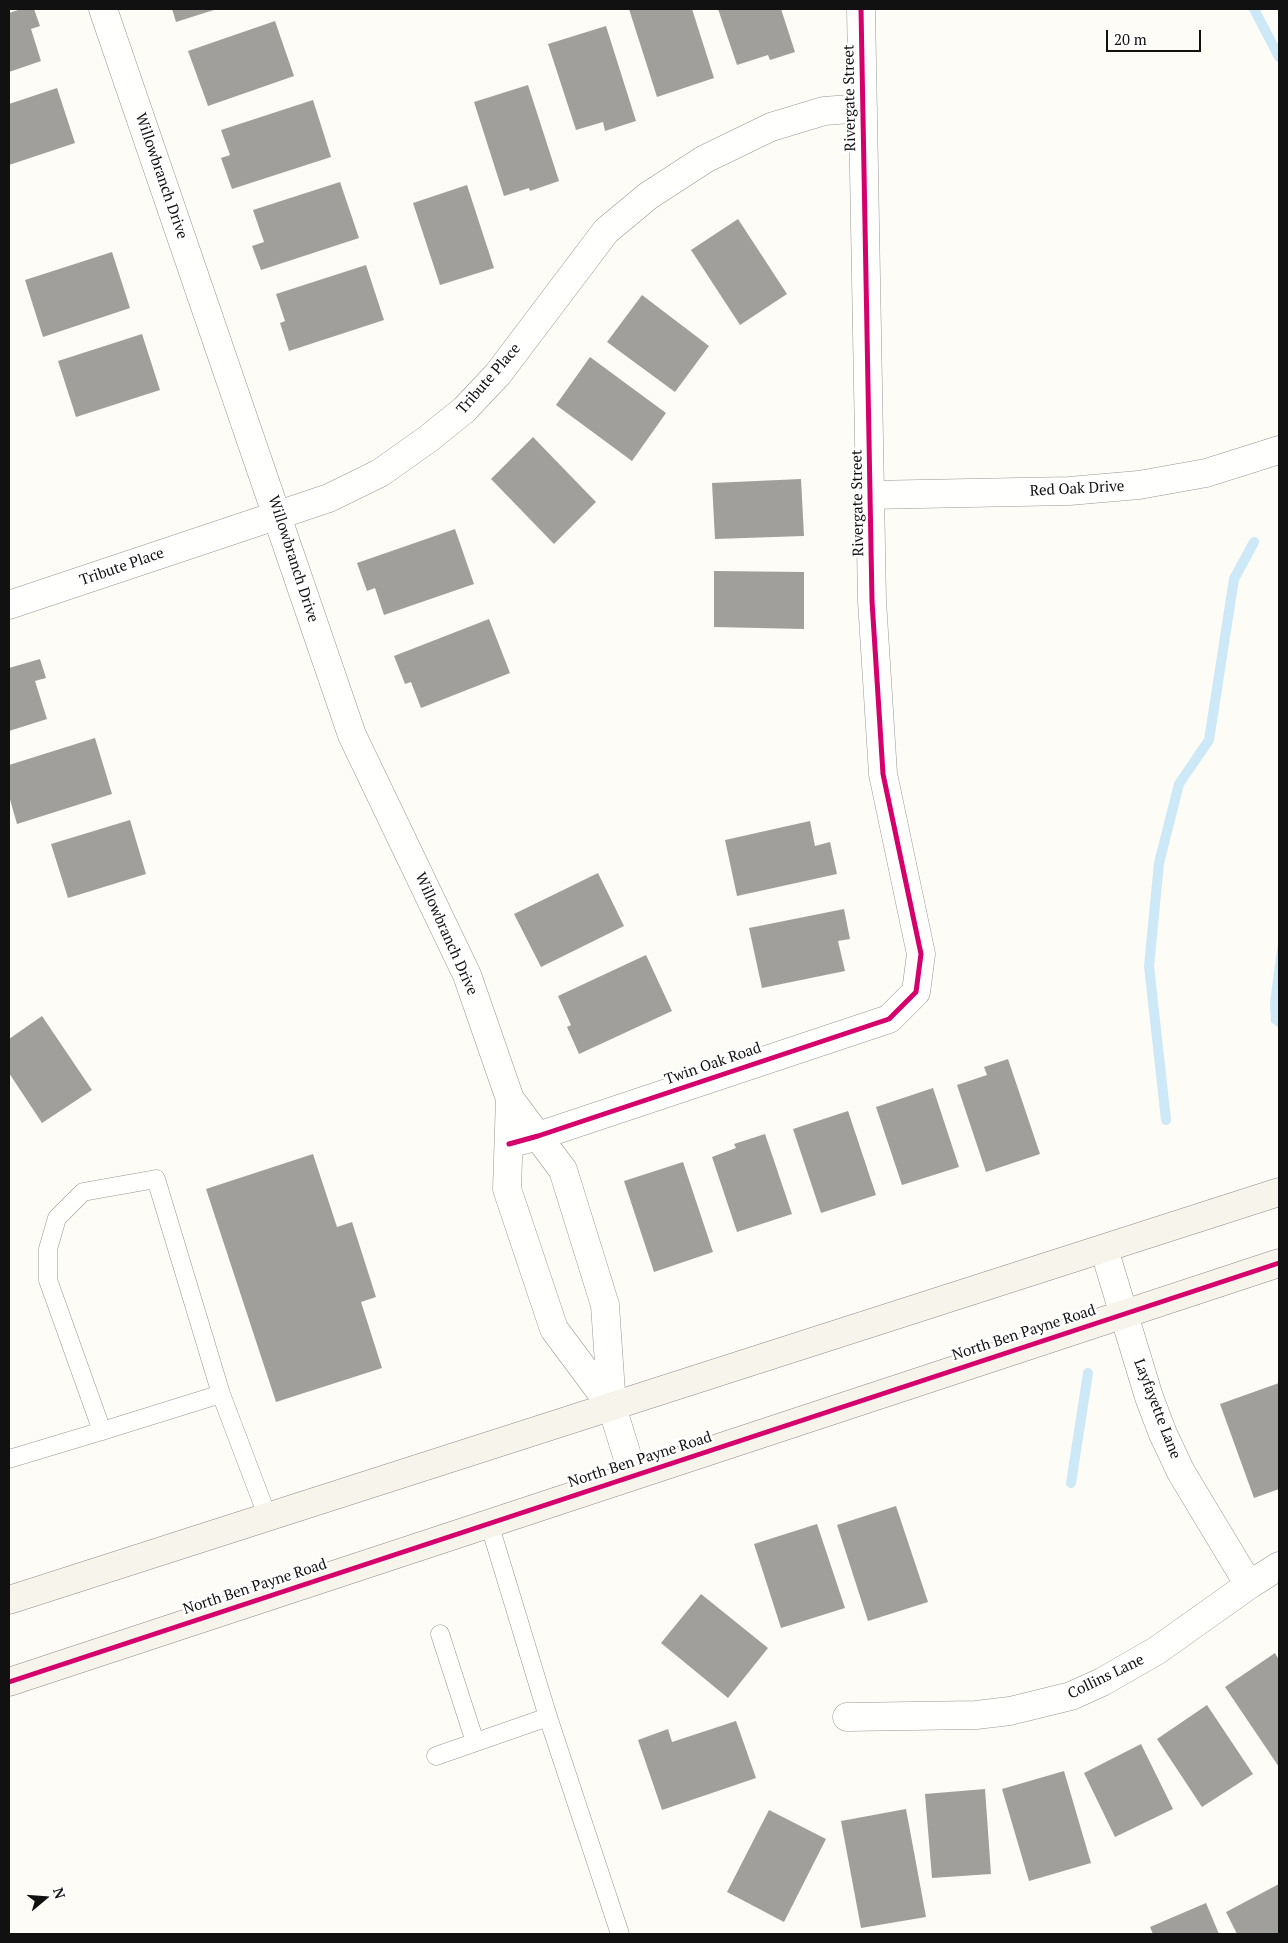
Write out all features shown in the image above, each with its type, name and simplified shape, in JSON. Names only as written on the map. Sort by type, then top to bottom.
[{"type":"street","name":"Willowbranch Drive","points":[[103,9],[278,514],[332,680],[352,735],[467,975],[510,1099],[563,1170],[605,1305],[612,1407],[633,1475]]},
{"type":"street","name":"Rivergate Street","points":[[861,9],[872,601],[883,774],[921,954],[916,992]]},
{"type":"street","name":"Tribute Place","points":[[9,605],[329,498],[380,473],[428,440],[464,410],[498,374],[606,230],[648,196],[704,159],[771,127],[824,112],[863,108]]},
{"type":"street","name":"Red Oak Drive","points":[[870,495],[1069,491],[1139,485],[1206,473],[1279,450]]},
{"type":"street","name":"Twin Oak Road","points":[[509,1144],[889,1019],[916,992]]},
{"type":"street","name":"Willowbranch Drive","points":[[510,1099],[507,1189],[554,1329],[612,1407]]},
{"type":"street","points":[[9,1600],[1279,1192]]},
{"type":"street","name":"Layfayette Lane","points":[[1104,1249],[1149,1397],[1163,1434],[1181,1472],[1249,1585]]},
{"type":"street","name":"North Ben Payne Road","points":[[9,1682],[1279,1263]]},
{"type":"street","name":"Collins Lane","points":[[847,1717],[976,1715],[1010,1711],[1071,1696],[1102,1682],[1156,1652],[1249,1585],[1279,1566]]},
{"type":"lane","points":[[102,1432],[48,1280],[48,1250],[57,1218],[83,1192],[156,1178],[221,1394],[268,1518]]},
{"type":"lane","points":[[9,1459],[221,1394]]},
{"type":"lane","points":[[489,1523],[548,1717],[620,1934]]},
{"type":"lane","points":[[440,1634],[476,1742]]},
{"type":"lane","points":[[436,1756],[548,1717]]},
{"type":"water","points":[[1279,935],[1279,1028],[1271,1022],[1270,1002]]},
{"type":"building","points":[[21,9],[34,9],[40,26],[31,29],[41,61],[9,72],[9,13]]},
{"type":"building","points":[[172,9],[217,9],[176,22]]},
{"type":"building","points":[[629,9],[692,9],[714,78],[657,97]]},
{"type":"building","points":[[718,9],[781,9],[795,52],[770,60],[768,55],[737,65]]},
{"type":"building","points":[[275,21],[294,76],[208,106],[188,51]]},
{"type":"building","points":[[606,26],[636,121],[605,131],[603,122],[576,130],[548,44]]},
{"type":"building","points":[[528,85],[559,181],[530,191],[529,188],[504,196],[474,102]]},
{"type":"building","points":[[57,88],[75,143],[9,165],[9,104]]},
{"type":"building","points":[[313,100],[331,157],[232,189],[221,158],[230,155],[221,130]]},
{"type":"building","points":[[340,182],[359,238],[261,270],[252,246],[264,242],[253,210]]},
{"type":"building","points":[[467,185],[494,268],[440,285],[413,203]]},
{"type":"building","points":[[738,219],[787,294],[740,325],[691,250]]},
{"type":"building","points":[[112,252],[130,308],[43,337],[25,280]]},
{"type":"building","points":[[366,265],[384,320],[289,351],[280,323],[285,321],[276,294]]},
{"type":"building","points":[[642,295],[709,346],[675,392],[607,342]]},
{"type":"building","points":[[142,334],[160,390],[76,417],[58,361]]},
{"type":"building","points":[[590,357],[666,413],[632,461],[556,405]]},
{"type":"building","points":[[533,437],[596,502],[554,544],[491,479]]},
{"type":"building","points":[[801,479],[804,536],[715,539],[712,483]]},
{"type":"building","points":[[455,529],[474,584],[384,615],[375,588],[367,591],[357,563]]},
{"type":"building","points":[[714,571],[804,572],[804,629],[714,627]]},
{"type":"building","points":[[489,619],[510,673],[421,708],[411,682],[405,684],[394,656]]},
{"type":"building","points":[[40,659],[46,678],[35,681],[47,719],[9,731],[9,668]]},
{"type":"building","points":[[95,738],[112,794],[17,824],[9,796],[9,765]]},
{"type":"building","points":[[130,820],[146,874],[68,898],[51,844]]},
{"type":"building","points":[[810,821],[815,846],[830,842],[837,874],[737,896],[725,840]]},
{"type":"building","points":[[598,873],[624,926],[541,967],[514,914]]},
{"type":"building","points":[[844,909],[850,939],[838,941],[845,971],[762,988],[749,928]]},
{"type":"building","points":[[646,955],[672,1011],[579,1054],[567,1027],[571,1025],[558,996]]},
{"type":"building","points":[[42,1016],[92,1090],[42,1123],[9,1073],[9,1039]]},
{"type":"building","points":[[1008,1059],[1040,1154],[986,1172],[957,1085],[987,1075],[984,1067]]},
{"type":"building","points":[[933,1088],[959,1167],[902,1185],[876,1107]]},
{"type":"building","points":[[848,1111],[876,1195],[821,1213],[793,1129]]},
{"type":"building","points":[[765,1134],[792,1214],[737,1232],[712,1157],[736,1148],[734,1144]]},
{"type":"building","points":[[313,1154],[337,1227],[352,1222],[376,1297],[361,1302],[382,1368],[276,1402],[206,1189]]},
{"type":"building","points":[[683,1162],[713,1252],[654,1272],[624,1181]]},
{"type":"building","points":[[1279,1383],[1279,1489],[1254,1498],[1220,1404]]},
{"type":"building","points":[[896,1506],[928,1602],[868,1621],[837,1525]]},
{"type":"building","points":[[817,1524],[845,1608],[781,1628],[754,1544]]},
{"type":"building","points":[[701,1594],[768,1648],[728,1698],[661,1643]]},
{"type":"building","points":[[1275,1653],[1279,1660],[1279,1767],[1225,1687]]},
{"type":"building","points":[[1207,1705],[1253,1774],[1202,1807],[1157,1739]]},
{"type":"building","points":[[736,1721],[756,1778],[662,1810],[638,1740],[668,1729],[672,1742]]},
{"type":"building","points":[[1141,1744],[1173,1809],[1115,1837],[1084,1773]]},
{"type":"building","points":[[1064,1771],[1091,1863],[1029,1881],[1002,1789]]},
{"type":"building","points":[[985,1789],[991,1874],[932,1878],[925,1794]]},
{"type":"building","points":[[906,1809],[926,1917],[861,1928],[841,1821]]},
{"type":"building","points":[[769,1810],[826,1839],[784,1922],[727,1892]]},
{"type":"building","points":[[1279,1884],[1279,1934],[1237,1934],[1226,1912]]},
{"type":"building","points":[[1206,1903],[1219,1934],[1153,1934],[1150,1927]]},
{"type":"waterway","points":[[1254,9],[1279,57]]},
{"type":"waterway","points":[[1166,1120],[1149,966],[1159,863],[1179,784],[1209,740],[1234,579],[1254,542]]},
{"type":"waterway","points":[[1071,1483],[1088,1373]]},
{"type":"cycle path","points":[[509,1144],[889,1019],[916,992],[921,954],[883,774],[872,601],[861,9]]},
{"type":"cycle path","points":[[9,1682],[1279,1263]]}]
